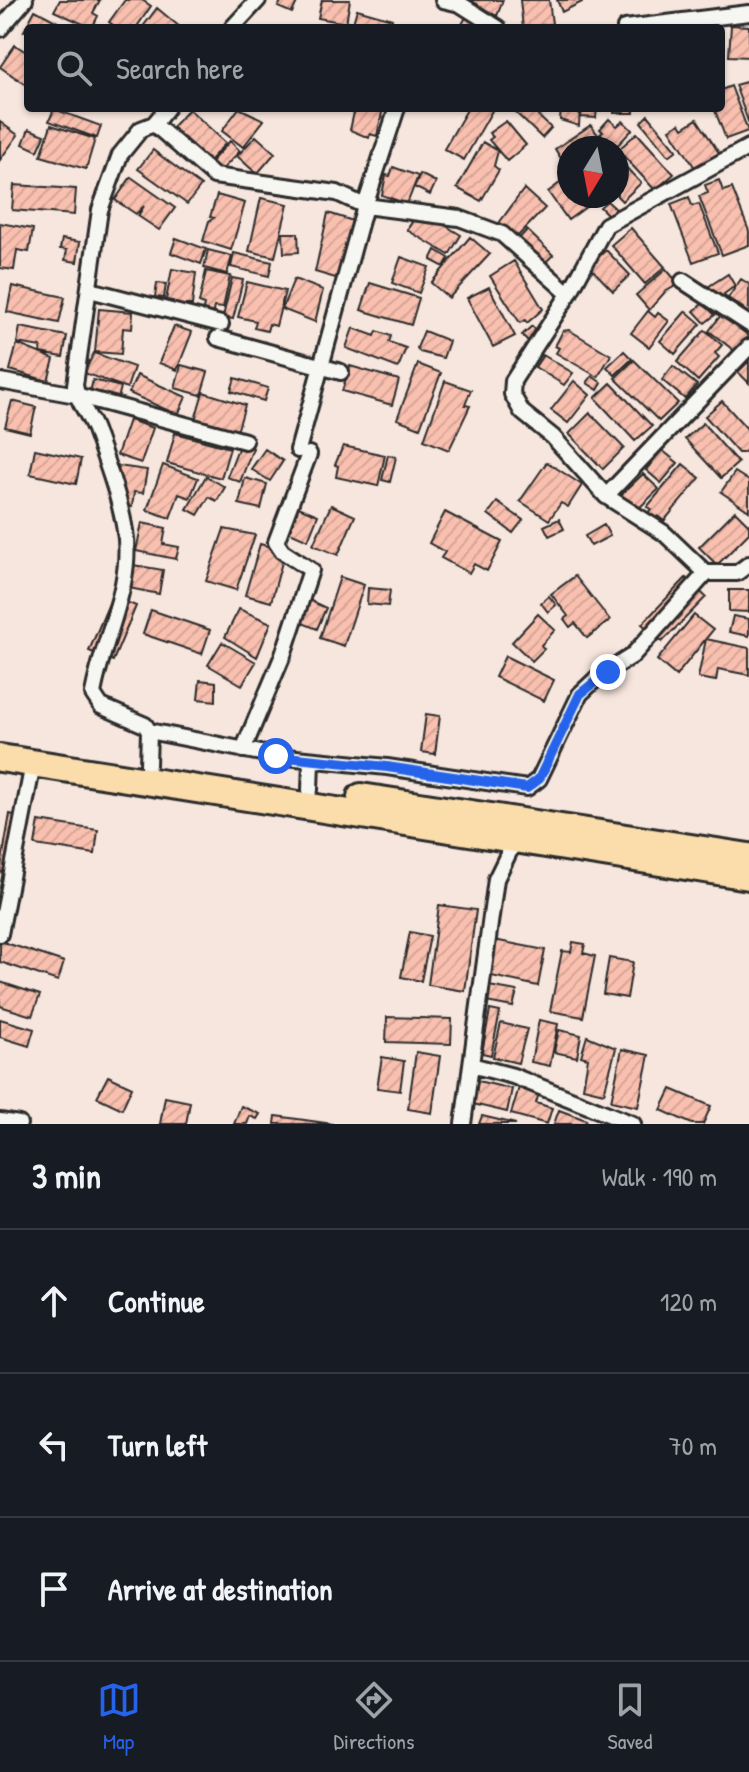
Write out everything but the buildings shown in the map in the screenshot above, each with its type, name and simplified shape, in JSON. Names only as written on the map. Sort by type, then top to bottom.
[{"type":"highway","points":[[0,741],[148,765],[224,785],[515,840],[749,876]]},
{"type":"highway","points":[[0,758],[224,785],[310,790],[749,857]]},
{"type":"street","points":[[0,29],[25,0]]},
{"type":"street","points":[[236,24],[258,0]]},
{"type":"street","points":[[443,0],[460,4],[492,24]]},
{"type":"street","points":[[658,24],[749,13]]},
{"type":"street","points":[[148,765],[149,731],[145,725],[101,706],[93,694],[105,638],[127,570],[125,531],[94,427],[76,395],[77,356],[90,290],[100,210],[120,155],[141,129],[154,124],[164,112]]},
{"type":"street","points":[[243,750],[283,655],[311,570],[282,551],[276,542],[303,452],[320,368],[365,206],[396,112]]},
{"type":"street","points":[[154,124],[214,176],[337,193],[365,206],[459,218],[502,234],[569,294]]},
{"type":"street","points":[[745,573],[706,573],[664,533],[606,496],[553,437],[522,412],[512,394],[513,381],[569,294],[606,225],[749,147]]},
{"type":"street","points":[[683,281],[749,324]]},
{"type":"street","points":[[90,290],[219,331],[320,368],[341,372]]},
{"type":"street","points":[[606,496],[749,347]]},
{"type":"street","points":[[0,381],[76,395],[245,441]]},
{"type":"street","points":[[149,731],[311,761],[387,767],[527,788],[539,779],[580,694],[597,678],[632,656],[706,573]]},
{"type":"street","points":[[310,790],[311,761]]},
{"type":"street","points":[[0,934],[33,764]]},
{"type":"street","points":[[463,1124],[471,1044],[496,879],[515,840]]},
{"type":"street","points":[[471,1065],[513,1076],[633,1124]]},
{"type":"street","points":[[0,1121],[19,1124]]},
{"type":"route","points":[[276,756],[331,764],[387,767],[527,788],[539,779],[580,694],[608,672]]}]
